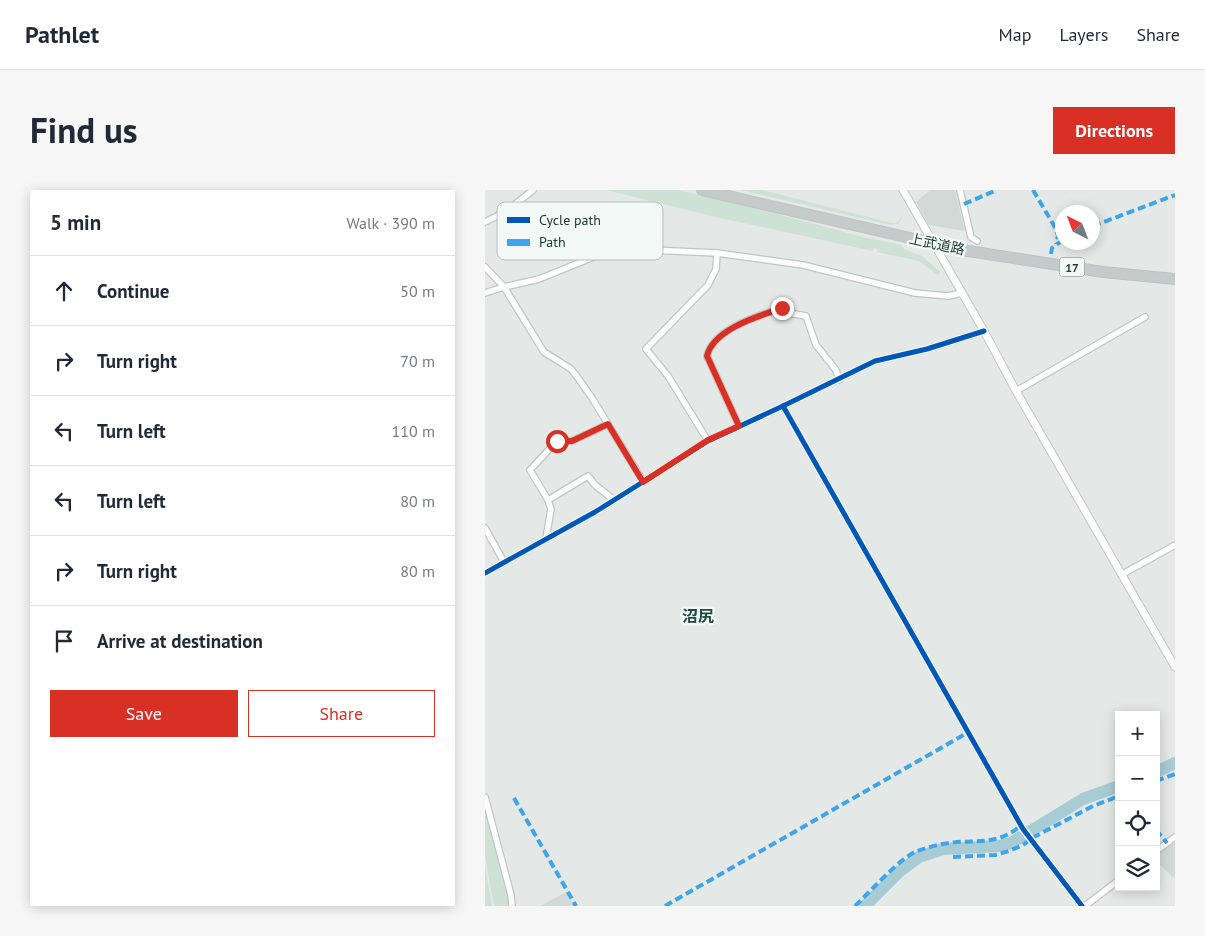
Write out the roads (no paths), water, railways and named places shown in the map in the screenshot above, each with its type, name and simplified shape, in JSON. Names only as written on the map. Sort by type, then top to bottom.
[{"type":"highway","name":"上武道路","points":[[702,190],[962,250],[1103,272],[1175,279]]},
{"type":"street","points":[[518,202],[533,190]]},
{"type":"street","points":[[903,190],[1121,576],[1175,667]]},
{"type":"street","points":[[961,190],[971,237],[977,241]]},
{"type":"street","points":[[485,222],[497,216]]},
{"type":"street","points":[[663,251],[717,253],[803,265],[915,293],[948,296],[962,293]]},
{"type":"street","points":[[708,440],[668,376],[646,349],[708,286],[716,269],[717,253]]},
{"type":"street","points":[[485,293],[539,280],[587,260]]},
{"type":"street","points":[[485,266],[504,287],[544,352],[571,369],[592,398],[643,482]]},
{"type":"street","points":[[739,426],[707,356],[709,346],[724,333],[748,320],[782,308],[789,314],[807,316],[816,344],[836,370],[839,380]]},
{"type":"street","points":[[1016,391],[1145,317]]},
{"type":"street","points":[[485,573],[614,500],[708,440],[839,380],[875,361],[984,331]]},
{"type":"street","points":[[783,406],[967,733],[1029,837],[1084,906],[1115,883]]},
{"type":"street","points":[[546,539],[551,509],[548,500],[530,470],[557,441],[572,441],[608,424]]},
{"type":"street","points":[[548,500],[588,476],[595,485],[614,500]]},
{"type":"street","points":[[485,528],[503,562]]},
{"type":"street","points":[[1121,576],[1175,545]]},
{"type":"street","points":[[485,797],[513,906]]},
{"type":"street","points":[[1160,848],[1175,837]]},
{"type":"waterway","points":[[1160,770],[1175,763]]},
{"type":"waterway","points":[[865,906],[900,871],[919,857],[943,849],[999,846],[1011,843],[1083,799],[1115,787]]},
{"type":"district","name":"沼尻","points":[[698,616]]}]
